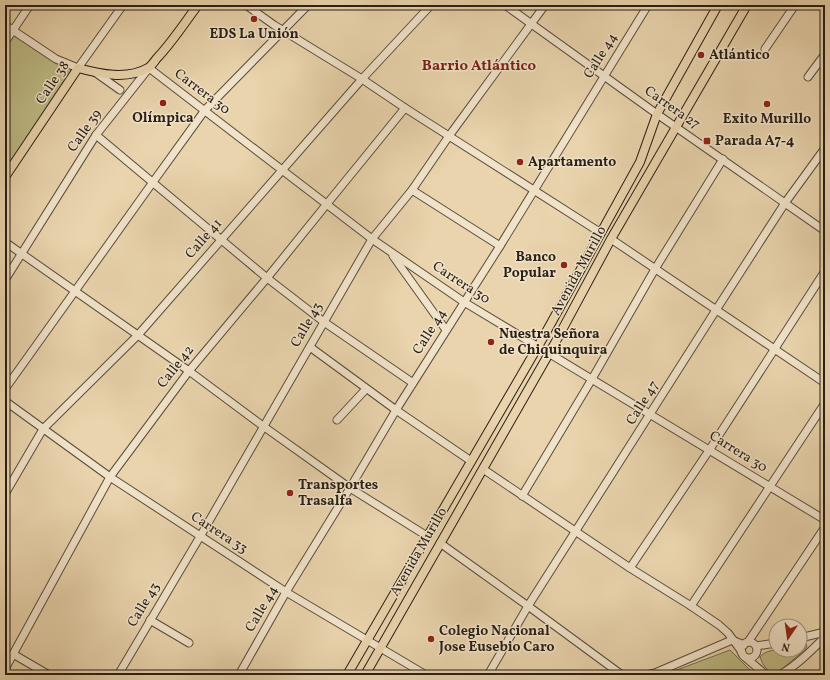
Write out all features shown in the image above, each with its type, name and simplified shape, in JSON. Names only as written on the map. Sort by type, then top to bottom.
[{"type":"main road","name":"Calle 39","points":[[149,68],[166,49],[198,5]]},
{"type":"main road","name":"Avenida Murillo","points":[[346,675],[368,640],[538,347],[640,162],[657,114],[718,5]]},
{"type":"main road","name":"Avenida Murillo","points":[[365,675],[549,353],[611,239],[747,5]]},
{"type":"main road","points":[[78,68],[96,73],[113,75],[129,74],[149,68]]},
{"type":"main road","name":"Calle 38","points":[[5,177],[78,68]]},
{"type":"street","points":[[5,42],[30,5]]},
{"type":"street","name":"Calle 38","points":[[78,68],[123,5]]},
{"type":"street","points":[[246,5],[601,233]]},
{"type":"street","points":[[5,389],[205,110],[308,5]]},
{"type":"street","name":"Calle 41","points":[[5,494],[43,429],[138,335],[362,79],[431,5]]},
{"type":"street","name":"Carrera 27","points":[[504,5],[825,231]]},
{"type":"street","name":"Calle 43","points":[[118,675],[372,239],[412,190],[449,136],[545,5]]},
{"type":"street","name":"Calle 44","points":[[239,675],[286,592],[396,410],[500,246],[648,5]]},
{"type":"street","points":[[765,49],[795,5]]},
{"type":"street","points":[[5,25],[56,59],[78,68]]},
{"type":"street","points":[[808,78],[825,54]]},
{"type":"street","name":"Carrera 30","points":[[149,68],[326,205],[389,251],[464,302],[710,449],[825,520]]},
{"type":"street","name":"Calle 39","points":[[5,280],[96,135],[149,68]]},
{"type":"street","points":[[96,73],[120,90]]},
{"type":"street","name":"Calle 42","points":[[5,668],[110,477],[189,371],[267,278],[405,108]]},
{"type":"street","points":[[96,135],[267,278],[324,322],[413,383]]},
{"type":"street","name":"Calle 47","points":[[488,675],[528,606],[651,415],[716,310],[785,203],[825,148]]},
{"type":"street","points":[[522,496],[592,379],[655,269],[722,159]]},
{"type":"street","points":[[412,190],[500,246]]},
{"type":"street","points":[[611,239],[825,383]]},
{"type":"street","points":[[5,242],[189,371],[350,488],[427,536]]},
{"type":"street","points":[[389,251],[446,330]]},
{"type":"street","points":[[630,568],[710,449],[825,271]]},
{"type":"street","points":[[310,347],[366,389],[471,461]]},
{"type":"street","points":[[337,420],[366,389]]},
{"type":"street","name":"Carrera 33","points":[[5,401],[110,477],[286,592],[426,675]]},
{"type":"street","points":[[691,606],[825,403]]},
{"type":"street","points":[[483,469],[630,568],[719,625],[734,642],[750,649],[768,645]]},
{"type":"street","points":[[766,675],[757,666],[750,662],[750,649],[760,626],[825,527]]},
{"type":"street","points":[[440,543],[622,675]]},
{"type":"street","points":[[150,620],[189,643]]},
{"type":"street","points":[[808,637],[825,632]]},
{"type":"street","points":[[780,675],[810,652],[825,637]]},
{"type":"street","points":[[808,640],[811,642],[812,647],[810,652]]},
{"type":"street","points":[[646,675],[656,674],[724,643],[734,642]]},
{"type":"street","points":[[750,649],[757,666]]},
{"type":"street","points":[[13,654],[49,675]]},
{"type":"shaded area","points":[[13,30],[78,68],[5,177],[5,42]]},
{"type":"shaded area","points":[[730,650],[755,675],[666,674]]},
{"type":"shaded area","points":[[768,652],[768,658],[795,658],[777,673],[774,673],[764,666],[760,657]]},
{"type":"place","name":"EDS La Unión","points":[[254,19]]},
{"type":"place","name":"Atlántico","points":[[701,55]]},
{"type":"place","name":"Olímpica","points":[[163,103]]},
{"type":"place","name":"Exito Murillo","points":[[767,104]]},
{"type":"place","name":"Parada A7-4","points":[[707,141]]},
{"type":"place","name":"Apartamento","points":[[520,162]]},
{"type":"place","name":"Banco Popular","points":[[564,265]]},
{"type":"place","name":"Nuestra Señora de Chiquinquira","points":[[491,342]]},
{"type":"place","name":"Transportes Trasalfa","points":[[290,493]]},
{"type":"place","name":"Colegio Nacional Jose Eusebio Caro","points":[[431,639]]},
{"type":"district","name":"Barrio Atlántico","points":[[479,66]]}]
